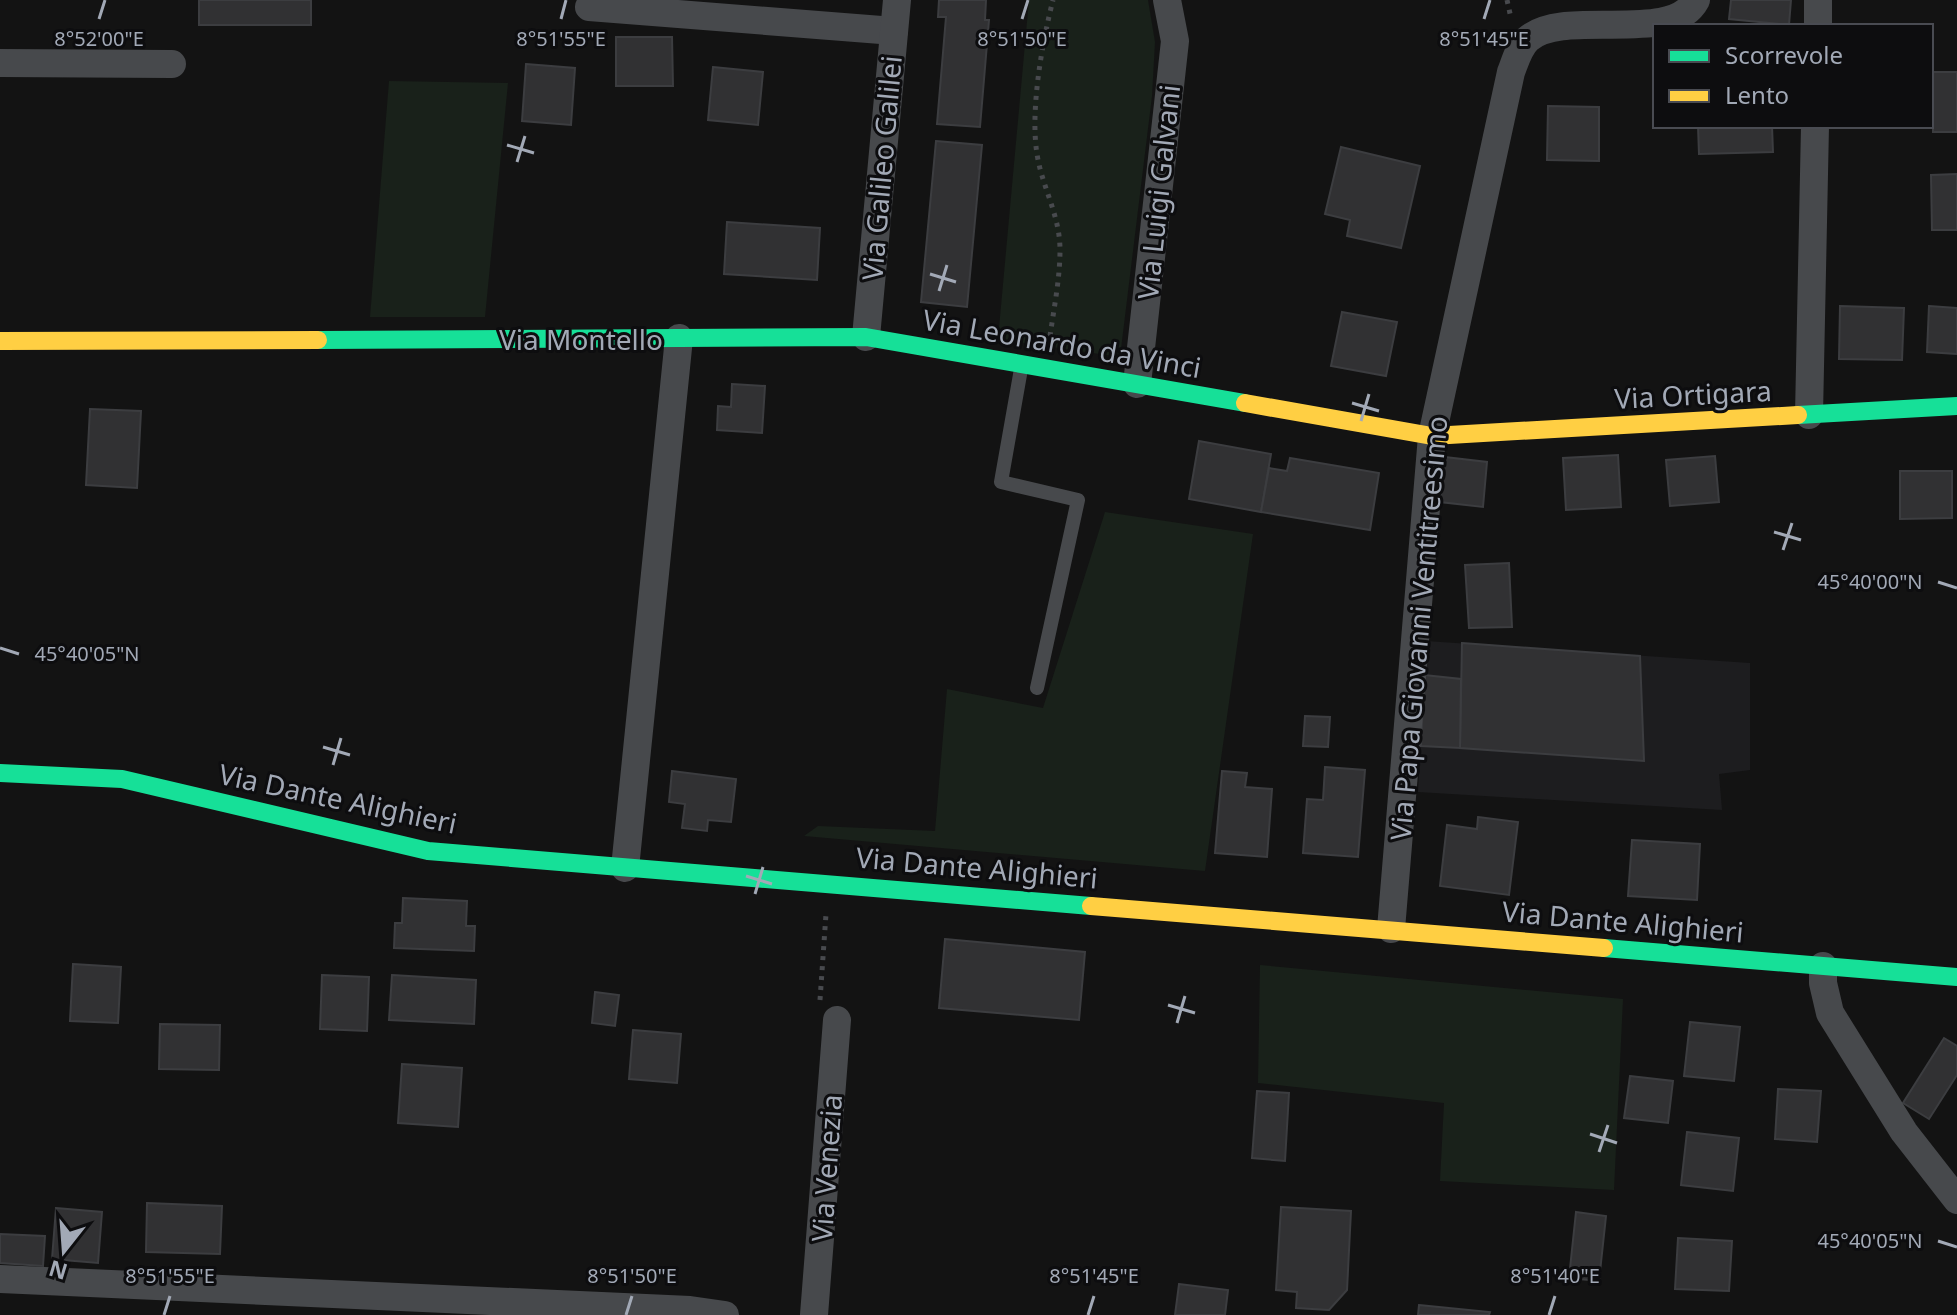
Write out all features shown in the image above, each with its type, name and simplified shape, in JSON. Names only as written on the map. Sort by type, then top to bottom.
[{"type":"street","name":"Via Galileo Galilei","points":[[866,337],[897,0]]},
{"type":"street","name":"Via Luigi Galvani","points":[[1137,384],[1175,41],[1167,0]]},
{"type":"street","name":"Via Papa Giovanni Ventitreesimo","points":[[1391,929],[1432,436],[1511,72],[1527,39],[1547,29],[1662,22],[1682,17],[1696,0]]},
{"type":"street","points":[[1818,0],[1818,24]]},
{"type":"street","points":[[589,7],[894,31]]},
{"type":"street","points":[[0,63],[172,64]]},
{"type":"street","points":[[1809,415],[1815,128]]},
{"type":"street","name":"Via Leonardo da Vinci","points":[[679,338],[866,337],[1432,436]]},
{"type":"street","name":"Via Montello","points":[[0,341],[679,338],[625,868]]},
{"type":"street","name":"Via Ortigara","points":[[1432,436],[1957,406]]},
{"type":"street","name":"Via Dante Alighieri","points":[[0,773],[122,779],[428,851],[1957,977]]},
{"type":"street","points":[[1823,966],[1823,983],[1830,1013],[1904,1132],[1957,1200]]},
{"type":"street","name":"Via Venezia","points":[[814,1315],[837,1020]]},
{"type":"street","points":[[0,1279],[675,1309],[725,1315]]},
{"type":"lane","points":[[1021,364],[1001,482],[1078,500],[1037,688]]},
{"type":"path","points":[[1046,368],[1060,251],[1054,206],[1037,155],[1035,127],[1044,35],[1053,0]]},
{"type":"path","points":[[828,883],[819,1019],[837,1020]]},
{"type":"shaded area","points":[[1029,0],[1148,0],[1155,42],[1152,96],[1120,357],[998,339]]},
{"type":"shaded area","points":[[389,81],[508,83],[485,317],[370,317]]},
{"type":"shaded area","points":[[1105,512],[1253,534],[1205,871],[804,836],[818,826],[935,831],[947,689],[1043,708]]},
{"type":"shaded area","points":[[1426,641],[1750,663],[1750,770],[1719,774],[1722,810],[1418,792]]},
{"type":"shaded area","points":[[1260,965],[1623,999],[1614,1190],[1440,1181],[1444,1103],[1258,1083]]},
{"type":"building","points":[[199,0],[311,0],[311,25],[199,25]]},
{"type":"building","points":[[939,0],[986,0],[985,20],[989,20],[980,127],[937,124],[946,17],[938,17]]},
{"type":"building","points":[[1731,0],[1791,0],[1789,24],[1729,19]]},
{"type":"building","points":[[616,37],[672,37],[673,86],[616,86]]},
{"type":"building","points":[[526,64],[575,68],[571,125],[522,121]]},
{"type":"building","points":[[713,67],[763,72],[758,125],[708,120]]},
{"type":"building","points":[[1933,72],[1957,72],[1957,132],[1933,132]]},
{"type":"building","points":[[1548,106],[1599,107],[1599,161],[1547,160]]},
{"type":"building","points":[[1698,128],[1772,128],[1773,152],[1699,154]]},
{"type":"building","points":[[936,141],[982,145],[967,307],[921,302]]},
{"type":"building","points":[[1341,147],[1420,166],[1401,248],[1347,236],[1350,220],[1325,214]]},
{"type":"building","points":[[1957,174],[1957,230],[1932,230],[1931,175]]},
{"type":"building","points":[[727,222],[820,228],[817,280],[724,274]]},
{"type":"building","points":[[1840,306],[1904,308],[1902,360],[1839,359]]},
{"type":"building","points":[[1929,306],[1957,308],[1957,354],[1927,352]]},
{"type":"building","points":[[1342,312],[1397,322],[1386,376],[1331,366]]},
{"type":"building","points":[[732,384],[765,386],[762,433],[717,430],[718,406],[731,407]]},
{"type":"building","points":[[90,409],[141,411],[137,488],[86,485]]},
{"type":"building","points":[[1199,441],[1271,454],[1261,512],[1189,499]]},
{"type":"building","points":[[1618,455],[1621,507],[1566,510],[1563,458]]},
{"type":"building","points":[[1715,456],[1719,502],[1670,506],[1666,460]]},
{"type":"building","points":[[1445,457],[1487,462],[1483,507],[1440,502]]},
{"type":"building","points":[[1290,458],[1379,473],[1370,530],[1261,512],[1269,468],[1287,471]]},
{"type":"building","points":[[1900,471],[1952,471],[1952,518],[1900,519]]},
{"type":"building","points":[[1509,563],[1512,627],[1469,628],[1465,565]]},
{"type":"building","points":[[1462,643],[1640,656],[1644,761],[1460,748]]},
{"type":"building","points":[[1424,675],[1461,679],[1460,748],[1421,746]]},
{"type":"building","points":[[1305,716],[1330,717],[1328,747],[1303,746]]},
{"type":"building","points":[[1325,767],[1365,770],[1358,857],[1303,853],[1307,799],[1323,800]]},
{"type":"building","points":[[672,771],[736,779],[731,822],[708,820],[707,831],[682,828],[685,804],[669,802]]},
{"type":"building","points":[[1222,771],[1247,773],[1245,787],[1272,789],[1267,857],[1215,853]]},
{"type":"building","points":[[1478,817],[1518,822],[1509,895],[1440,886],[1447,825],[1477,829]]},
{"type":"building","points":[[1632,840],[1700,844],[1697,900],[1628,896]]},
{"type":"building","points":[[403,898],[467,901],[466,926],[475,926],[474,951],[394,948],[395,923],[402,923]]},
{"type":"building","points":[[945,939],[1085,952],[1079,1020],[939,1008]]},
{"type":"building","points":[[73,964],[121,967],[118,1023],[70,1021]]},
{"type":"building","points":[[322,975],[369,977],[367,1031],[320,1029]]},
{"type":"building","points":[[392,975],[476,980],[474,1024],[389,1020]]},
{"type":"building","points":[[595,992],[619,995],[615,1026],[592,1023]]},
{"type":"building","points":[[1690,1022],[1740,1027],[1734,1081],[1684,1076]]},
{"type":"building","points":[[160,1024],[220,1025],[219,1070],[159,1069]]},
{"type":"building","points":[[633,1030],[681,1034],[677,1083],[629,1079]]},
{"type":"building","points":[[1944,1038],[1957,1046],[1957,1075],[1929,1119],[1903,1103]]},
{"type":"building","points":[[402,1064],[462,1068],[458,1127],[398,1123]]},
{"type":"building","points":[[1630,1076],[1673,1081],[1668,1123],[1624,1118]]},
{"type":"building","points":[[1778,1089],[1821,1091],[1817,1142],[1775,1139]]},
{"type":"building","points":[[1257,1091],[1289,1093],[1285,1161],[1252,1158]]},
{"type":"building","points":[[1687,1132],[1739,1138],[1733,1191],[1681,1185]]},
{"type":"building","points":[[147,1203],[222,1206],[220,1254],[146,1252]]},
{"type":"building","points":[[1281,1207],[1351,1211],[1347,1290],[1329,1310],[1296,1308],[1297,1292],[1276,1290]]},
{"type":"building","points":[[56,1208],[102,1212],[98,1263],[52,1259]]},
{"type":"building","points":[[1576,1212],[1606,1216],[1599,1281],[1569,1278]]},
{"type":"building","points":[[0,1234],[45,1236],[43,1266],[0,1263]]},
{"type":"building","points":[[1678,1238],[1732,1241],[1729,1291],[1675,1289]]},
{"type":"building","points":[[1179,1284],[1228,1290],[1225,1315],[1175,1315]]},
{"type":"building","points":[[1419,1305],[1490,1312],[1489,1315],[1418,1315]]},
{"type":"traffic: fast","points":[[318,340],[866,337],[1245,403]]},
{"type":"traffic: fast","points":[[1798,415],[1957,406]]},
{"type":"traffic: fast","points":[[0,773],[122,779],[428,851],[1091,906]]},
{"type":"traffic: fast","points":[[1604,948],[1957,977]]},
{"type":"traffic: slow","points":[[0,341],[318,340]]},
{"type":"traffic: slow","points":[[1245,403],[1432,436],[1798,415]]},
{"type":"traffic: slow","points":[[1091,906],[1604,948]]}]
